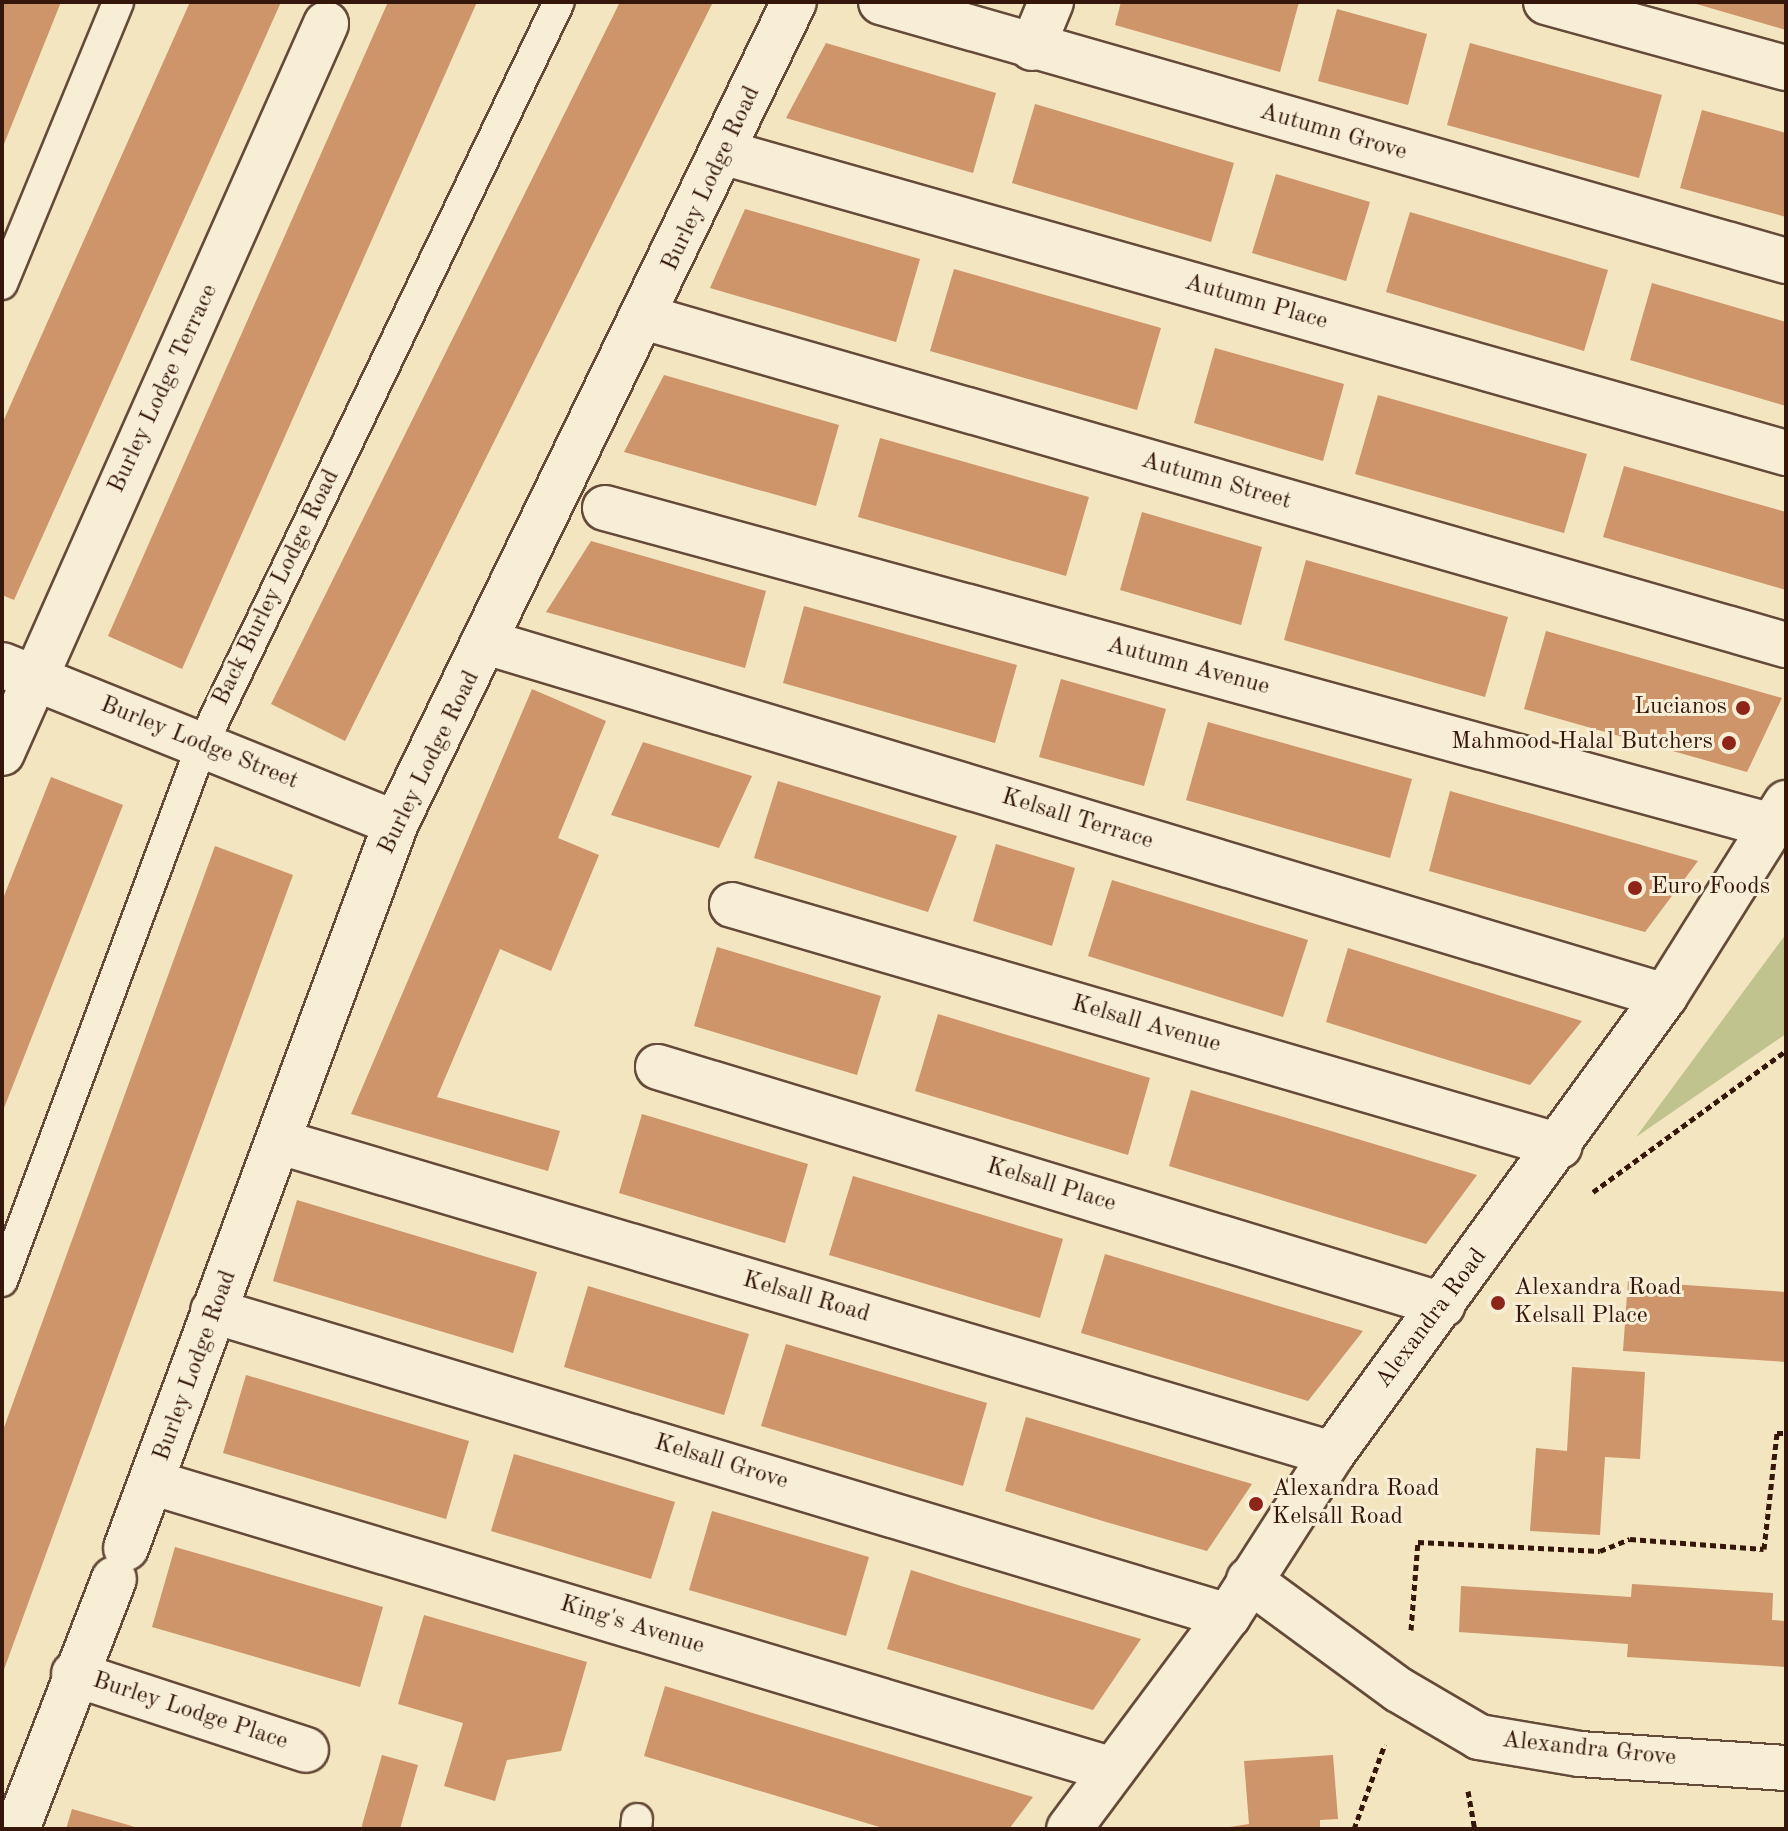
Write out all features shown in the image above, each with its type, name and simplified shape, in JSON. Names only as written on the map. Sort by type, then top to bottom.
[{"type":"street","name":"Burley Lodge Road","points":[[17,1829],[74,1674],[154,1483],[213,1311],[280,1142],[396,823],[489,643],[647,318],[794,2]]},
{"type":"street","name":"Autumn Grove","points":[[881,2],[1032,48],[1786,261]]},
{"type":"street","points":[[1032,48],[1051,2]]},
{"type":"street","points":[[1546,2],[1786,68]]},
{"type":"street","name":"Burley Lodge Terrace","points":[[2,753],[17,671],[332,10]]},
{"type":"street","name":"Autumn Place","points":[[726,153],[1786,453]]},
{"type":"street","name":"Autumn Street","points":[[647,318],[1786,645]]},
{"type":"street","name":"Autumn Avenue","points":[[605,508],[1779,815]]},
{"type":"street","name":"Kelsall Terrace","points":[[489,643],[1665,996]]},
{"type":"street","name":"Burley Lodge Street","points":[[17,671],[396,823]]},
{"type":"street","name":"Alexandra Road","points":[[1069,1829],[1110,1769],[1239,1598],[1332,1454],[1560,1146],[1665,996],[1779,815]]},
{"type":"street","name":"Kelsall Avenue","points":[[732,905],[1560,1146]]},
{"type":"street","name":"Kelsall Place","points":[[658,1067],[1443,1305]]},
{"type":"street","name":"Kelsall Road","points":[[280,1142],[1332,1454]]},
{"type":"street","name":"Kelsall Grove","points":[[213,1311],[1239,1598]]},
{"type":"street","name":"King's Avenue","points":[[154,1483],[1110,1769]]},
{"type":"street","name":"Alexandra Grove","points":[[1239,1598],[1479,1737],[1580,1754],[1786,1768]]},
{"type":"street","name":"Burley Lodge Place","points":[[74,1674],[306,1750]]},
{"type":"lane","points":[[2,284],[118,2]]},
{"type":"lane","name":"Back Burley Lodge Road","points":[[2,1281],[202,745],[559,2]]},
{"type":"path","points":[[1584,1199],[1786,1051]]},
{"type":"path","points":[[1354,1829],[1406,1694],[1418,1542],[1600,1551],[1630,1539],[1764,1549],[1777,1433],[1786,1433]]},
{"type":"green space","points":[[1786,934],[1786,1034],[1636,1137]]},
{"type":"building","points":[[2,2],[61,2],[2,149]]},
{"type":"building","points":[[190,2],[281,2],[14,600],[2,595],[2,424]]},
{"type":"building","points":[[388,2],[477,2],[182,669],[108,636]]},
{"type":"building","points":[[620,2],[713,2],[345,741],[271,704]]},
{"type":"building","points":[[1121,2],[1299,2],[1280,72],[1115,25]]},
{"type":"building","points":[[1786,2],[1786,30],[1693,3]]},
{"type":"building","points":[[1337,9],[1427,34],[1408,105],[1318,81]]},
{"type":"building","points":[[826,43],[996,93],[973,173],[786,118]]},
{"type":"building","points":[[1470,43],[1662,95],[1639,178],[1447,125]]},
{"type":"building","points":[[1035,104],[1234,163],[1211,242],[1012,183]]},
{"type":"building","points":[[1702,110],[1786,133],[1786,217],[1680,188]]},
{"type":"building","points":[[1276,174],[1370,202],[1346,281],[1252,253]]},
{"type":"building","points":[[745,209],[920,259],[896,342],[710,288]]},
{"type":"building","points":[[1410,212],[1608,270],[1584,351],[1386,292]]},
{"type":"building","points":[[954,269],[1161,328],[1137,410],[930,351]]},
{"type":"building","points":[[1652,283],[1786,322],[1786,406],[1630,360]]},
{"type":"building","points":[[1215,348],[1344,384],[1323,461],[1194,423]]},
{"type":"building","points":[[664,375],[839,425],[816,506],[624,452]]},
{"type":"building","points":[[1378,395],[1587,454],[1564,533],[1355,474]]},
{"type":"building","points":[[880,438],[1089,497],[1066,576],[858,517]]},
{"type":"building","points":[[1624,466],[1786,512],[1786,590],[1603,537]]},
{"type":"building","points":[[1142,512],[1262,547],[1241,625],[1120,590]]},
{"type":"building","points":[[591,541],[766,591],[745,668],[546,612]]},
{"type":"building","points":[[1306,560],[1508,617],[1485,697],[1284,640]]},
{"type":"building","points":[[804,606],[1017,665],[995,743],[783,683]]},
{"type":"building","points":[[1546,631],[1782,698],[1747,772],[1524,709]]},
{"type":"building","points":[[1061,679],[1166,709],[1144,786],[1039,757]]},
{"type":"building","points":[[532,689],[606,721],[558,838],[599,855],[551,971],[500,949],[437,1097],[560,1131],[548,1171],[351,1114]]},
{"type":"building","points":[[1208,722],[1412,779],[1390,858],[1186,800]]},
{"type":"building","points":[[643,742],[752,776],[719,848],[611,815]]},
{"type":"building","points":[[51,777],[123,805],[2,1113],[2,901]]},
{"type":"building","points":[[778,781],[957,836],[928,912],[754,858]]},
{"type":"building","points":[[1450,791],[1698,861],[1645,932],[1429,871]]},
{"type":"building","points":[[996,844],[1075,868],[1052,946],[973,921]]},
{"type":"building","points":[[215,846],[293,875],[2,1675],[2,1433]]},
{"type":"building","points":[[1112,880],[1308,940],[1283,1017],[1088,956]]},
{"type":"building","points":[[717,947],[881,996],[857,1075],[694,1026]]},
{"type":"building","points":[[1348,948],[1582,1021],[1530,1085],[1428,1054],[1326,1022]]},
{"type":"building","points":[[938,1014],[1150,1078],[1128,1155],[915,1091]]},
{"type":"building","points":[[1191,1090],[1477,1175],[1426,1244],[1169,1166]]},
{"type":"building","points":[[642,1114],[808,1164],[785,1243],[619,1193]]},
{"type":"building","points":[[853,1176],[1063,1239],[1040,1318],[829,1255]]},
{"type":"building","points":[[297,1200],[537,1272],[513,1353],[273,1281]]},
{"type":"building","points":[[1105,1254],[1363,1331],[1308,1401],[1081,1333]]},
{"type":"building","points":[[1628,1281],[1786,1292],[1786,1362],[1623,1351]]},
{"type":"building","points":[[588,1286],[749,1334],[724,1415],[564,1367]]},
{"type":"building","points":[[786,1344],[987,1403],[963,1486],[761,1426]]},
{"type":"building","points":[[1572,1367],[1645,1372],[1640,1459],[1605,1457],[1600,1535],[1530,1531],[1536,1448],[1567,1451]]},
{"type":"building","points":[[246,1375],[469,1441],[446,1519],[223,1453]]},
{"type":"building","points":[[1026,1417],[1252,1484],[1207,1551],[1106,1522],[1005,1491]]},
{"type":"building","points":[[514,1454],[675,1502],[651,1579],[491,1531]]},
{"type":"building","points":[[712,1511],[869,1557],[846,1636],[689,1590]]},
{"type":"building","points":[[175,1547],[383,1607],[360,1687],[152,1627]]},
{"type":"building","points":[[911,1570],[1141,1639],[1093,1710],[887,1649]]},
{"type":"building","points":[[1632,1584],[1773,1593],[1772,1620],[1786,1621],[1786,1667],[1627,1657],[1628,1644],[1459,1632],[1461,1586],[1631,1597]]},
{"type":"building","points":[[424,1615],[587,1662],[561,1751],[507,1760],[495,1801],[444,1786],[463,1723],[398,1704]]},
{"type":"building","points":[[665,1686],[1033,1797],[1009,1829],[886,1829],[644,1756]]},
{"type":"building","points":[[382,1755],[418,1765],[400,1829],[361,1829]]},
{"type":"building","points":[[1333,1755],[1338,1819],[1320,1820],[1320,1829],[1217,1829],[1249,1824],[1244,1761]]},
{"type":"building","points":[[72,1809],[125,1824],[141,1829],[66,1829]]},
{"type":"place","name":"Lucianos","points":[[1743,708]]},
{"type":"place","name":"Mahmood Halal Butchers","points":[[1729,743]]},
{"type":"place","name":"Euro Foods","points":[[1635,888]]},
{"type":"place","name":"Alexandra Road Kelsall Place","points":[[1498,1303]]},
{"type":"place","name":"Alexandra Road Kelsall Road","points":[[1256,1504]]}]
